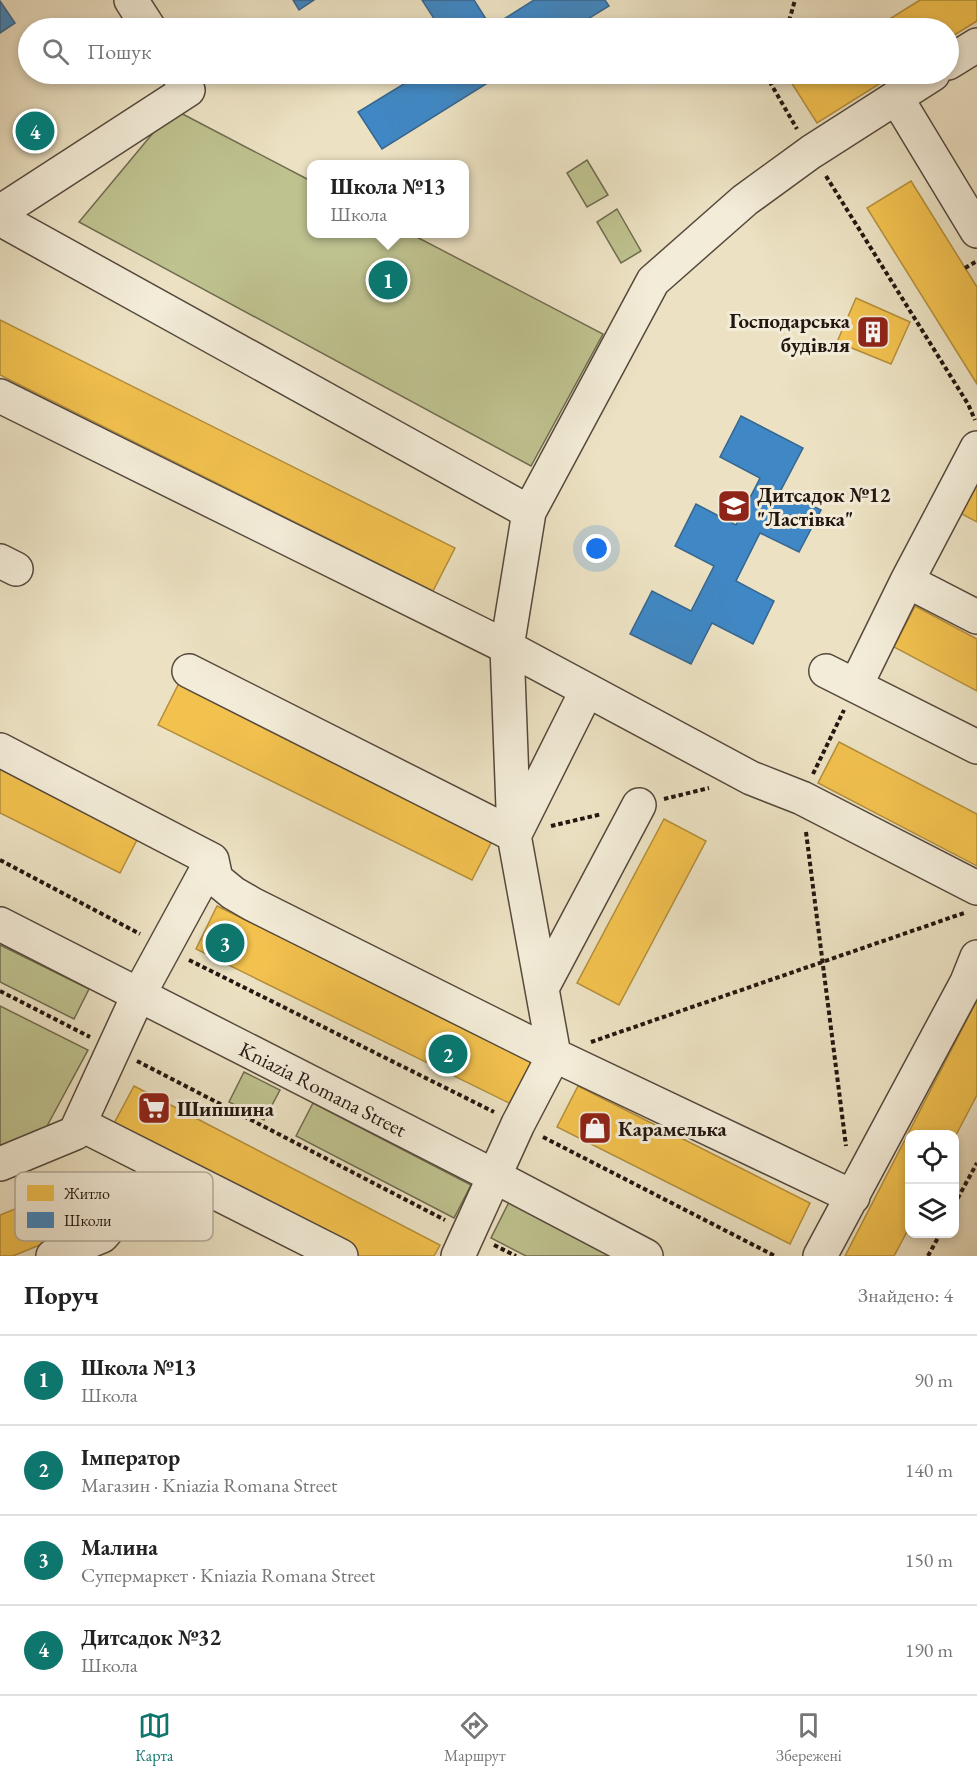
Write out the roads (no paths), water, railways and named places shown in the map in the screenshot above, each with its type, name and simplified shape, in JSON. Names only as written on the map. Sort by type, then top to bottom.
[{"type":"street","points":[[131,0],[143,18]]},
{"type":"street","points":[[959,56],[977,45]]},
{"type":"street","points":[[0,212],[188,90],[184,84]]},
{"type":"street","points":[[464,1244],[518,1124],[554,1056],[514,835],[507,646],[529,512],[653,281],[745,200],[811,152],[917,84]]},
{"type":"street","points":[[896,97],[977,231]]},
{"type":"street","points":[[0,219],[529,512]]},
{"type":"street","points":[[0,396],[507,646],[751,778],[802,798],[971,900]]},
{"type":"street","points":[[856,685],[907,581],[977,448]]},
{"type":"street","points":[[907,581],[977,617]]},
{"type":"street","points":[[189,671],[514,835]]},
{"type":"street","points":[[826,671],[977,747]]},
{"type":"street","points":[[514,835],[587,690]]},
{"type":"street","points":[[0,750],[212,860]]},
{"type":"street","points":[[542,988],[639,805]]},
{"type":"street","points":[[0,1164],[75,1133],[138,996],[212,860]]},
{"type":"street","points":[[212,860],[216,879],[233,893],[554,1056],[853,1197]]},
{"type":"street","name":"Kniazia Romana Street","points":[[0,924],[494,1176],[645,1256]]},
{"type":"street","points":[[820,1256],[967,982],[977,957]]},
{"type":"street","points":[[80,1124],[175,1172]]},
{"type":"street","points":[[158,1172],[163,1166]]},
{"type":"street","points":[[213,1191],[340,1256]]},
{"type":"street","points":[[53,1256],[90,1241]]},
{"type":"place","name":"Дитсадок №32","points":[[35,131]]},
{"type":"place","name":"Школа №13","points":[[388,280]]},
{"type":"place","name":"Господарська будівля","points":[[873,332]]},
{"type":"place","name":"Дитсадок №12 \"Ластівка\"","points":[[734,506]]},
{"type":"place","name":"Малина","points":[[225,943]]},
{"type":"place","name":"Імператор","points":[[448,1054]]},
{"type":"place","name":"Шипшина","points":[[154,1108]]},
{"type":"place","name":"Карамелька","points":[[595,1128]]}]
